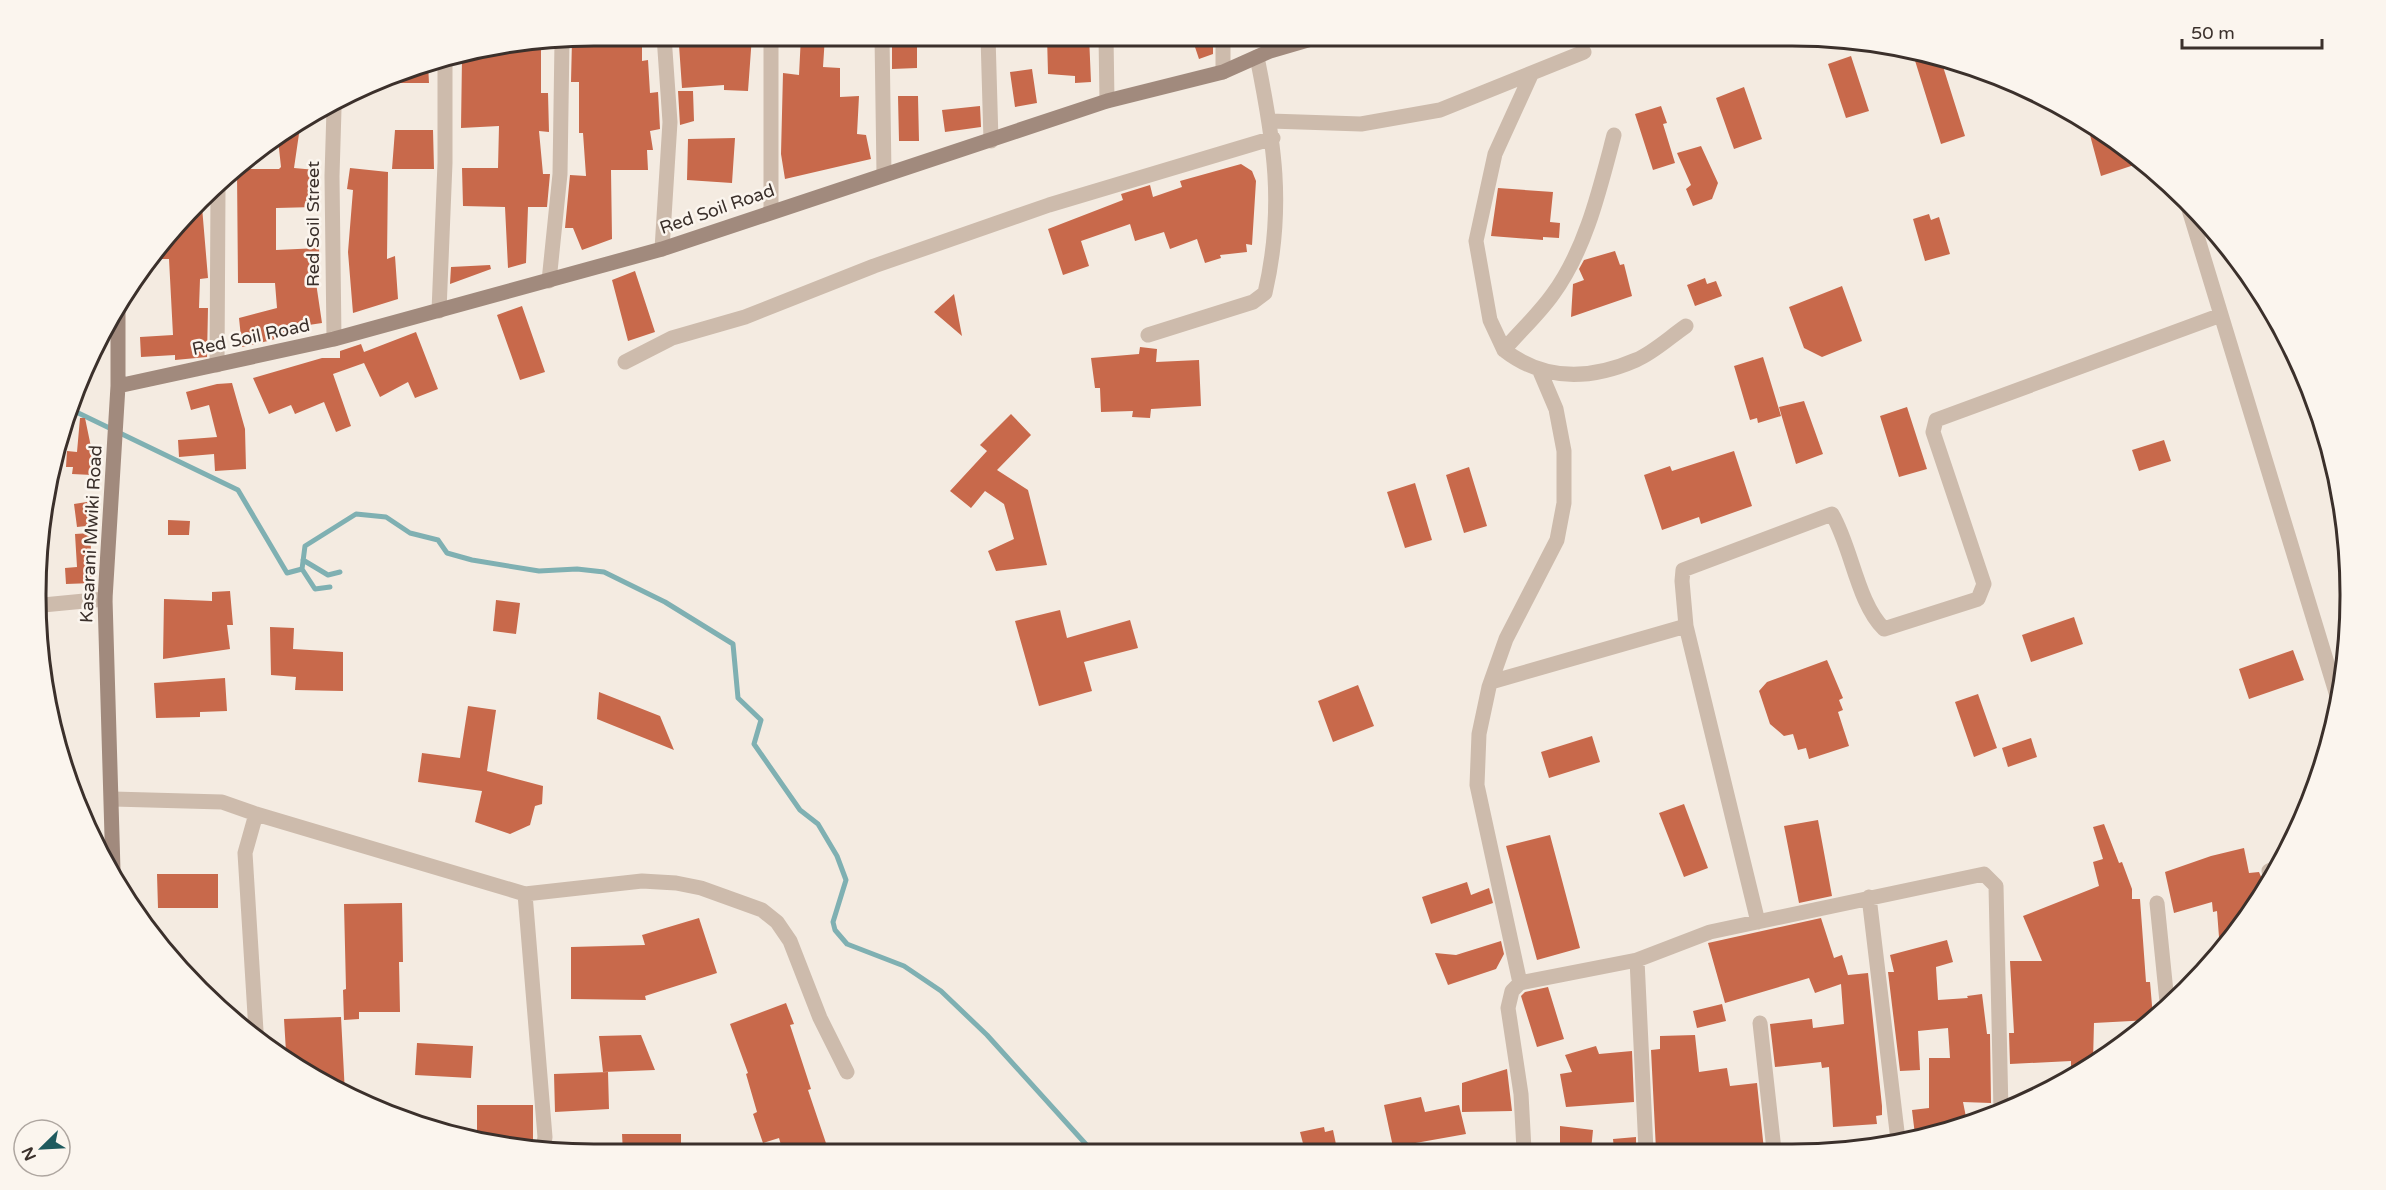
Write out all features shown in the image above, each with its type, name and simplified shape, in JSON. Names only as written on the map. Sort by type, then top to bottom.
[{"type":"street","points":[[662,249],[670,122],[665,46]]},
{"type":"street","points":[[771,46],[771,211]]},
{"type":"street","points":[[882,46],[884,174]]},
{"type":"street","points":[[988,46],[991,141]]},
{"type":"street","points":[[1106,46],[1107,101]]},
{"type":"street","points":[[1223,46],[1223,72]]},
{"type":"street","name":"Red Soil Road","points":[[118,386],[334,339],[662,249],[1107,101],[1223,72],[1291,46]]},
{"type":"street","points":[[549,281],[560,174],[562,48]]},
{"type":"street","points":[[1270,121],[1361,124],[1440,110],[1584,52]]},
{"type":"street","points":[[1148,335],[1253,302],[1265,293],[1277,188],[1273,138],[1257,57]]},
{"type":"street","points":[[439,310],[445,163],[445,68]]},
{"type":"street","points":[[1531,75],[1495,154],[1476,242],[1490,320],[1504,350],[1522,364],[1557,374],[1589,375],[1637,360],[1686,326]]},
{"type":"street","name":"Red Soil Street","points":[[334,113],[332,176],[334,339]]},
{"type":"street","points":[[1504,350],[1554,294],[1570,263],[1596,199],[1614,135]]},
{"type":"street","points":[[625,362],[672,338],[745,316],[874,266],[1049,205],[1273,138]]},
{"type":"street","points":[[217,364],[218,197]]},
{"type":"street","points":[[2192,221],[2333,681]]},
{"type":"street","points":[[1758,921],[1686,626],[1683,570],[1832,514],[1843,533],[1873,618],[1884,629],[1977,599],[1984,584],[1933,432],[1936,420],[2221,315]]},
{"type":"street","name":"Kasarani Mwiki Road","points":[[113,856],[105,599],[117,423],[118,325]]},
{"type":"street","points":[[1520,983],[1477,785],[1479,734],[1491,682],[1506,639],[1557,540],[1564,503],[1564,451],[1556,409],[1539,369]]},
{"type":"street","points":[[46,604],[105,599]]},
{"type":"street","points":[[1491,682],[1686,626]]},
{"type":"street","points":[[113,799],[222,802],[525,894],[642,881],[701,888],[762,910],[777,922],[790,940],[820,1018],[847,1072]]},
{"type":"street","points":[[256,814],[244,853],[256,1026]]},
{"type":"street","points":[[1524,1144],[1521,1094],[1508,1008],[1512,991],[1520,983],[1637,960],[1710,932],[1984,874],[1996,886],[2001,1102]]},
{"type":"street","points":[[525,894],[544,1141]]},
{"type":"street","points":[[1869,897],[1897,1133]]},
{"type":"street","points":[[2157,903],[2166,995]]},
{"type":"street","points":[[1637,960],[1646,1144]]},
{"type":"street","points":[[1760,1023],[1773,1144]]},
{"type":"building","points":[[642,46],[642,61],[648,60],[650,93],[658,92],[660,129],[650,131],[653,150],[647,150],[648,170],[611,170],[612,239],[582,250],[573,228],[565,228],[570,175],[586,176],[583,133],[579,133],[579,82],[571,82],[572,47]]},
{"type":"building","points":[[679,46],[751,46],[748,91],[724,90],[724,85],[682,88]]},
{"type":"building","points":[[800,46],[824,46],[823,67],[840,68],[840,97],[859,96],[857,134],[866,135],[871,159],[785,179],[781,154],[783,73],[799,75]]},
{"type":"building","points":[[892,46],[917,46],[917,68],[892,69]]},
{"type":"building","points":[[1047,46],[1089,46],[1091,82],[1075,83],[1075,76],[1048,74]]},
{"type":"building","points":[[1195,46],[1213,46],[1213,54],[1199,59]]},
{"type":"building","points":[[541,50],[541,93],[548,93],[549,132],[539,131],[543,174],[550,174],[547,207],[528,207],[526,263],[508,268],[505,207],[463,206],[462,168],[498,168],[499,126],[461,128],[462,63]]},
{"type":"building","points":[[1851,56],[1869,111],[1846,118],[1828,64]]},
{"type":"building","points":[[1915,61],[1944,68],[1965,136],[1941,144]]},
{"type":"building","points":[[1032,69],[1037,103],[1015,107],[1010,72]]},
{"type":"building","points":[[428,73],[429,83],[399,83]]},
{"type":"building","points":[[1744,87],[1762,139],[1734,149],[1716,98]]},
{"type":"building","points":[[678,91],[693,91],[694,121],[680,125]]},
{"type":"building","points":[[898,96],[918,96],[919,141],[899,141]]},
{"type":"building","points":[[980,106],[981,127],[945,132],[942,110]]},
{"type":"building","points":[[1661,106],[1667,123],[1663,124],[1675,163],[1653,170],[1635,114]]},
{"type":"building","points":[[395,130],[433,130],[434,169],[392,169]]},
{"type":"building","points":[[299,133],[294,168],[316,170],[315,207],[276,208],[276,250],[319,248],[320,276],[315,276],[322,323],[302,326],[303,329],[272,340],[242,347],[239,318],[277,308],[275,283],[238,283],[237,180],[250,169],[279,169],[281,167],[279,147]]},
{"type":"building","points":[[2090,135],[2132,166],[2101,176]]},
{"type":"building","points":[[735,138],[732,183],[687,180],[688,139]]},
{"type":"building","points":[[1701,146],[1718,183],[1712,199],[1693,206],[1686,189],[1691,185],[1677,153]]},
{"type":"building","points":[[1241,164],[1252,171],[1256,181],[1252,245],[1246,244],[1247,252],[1220,255],[1221,258],[1205,263],[1197,239],[1170,249],[1164,232],[1135,241],[1130,224],[1081,241],[1089,266],[1063,275],[1048,229],[1123,200],[1121,194],[1150,185],[1153,197],[1182,187],[1180,181]]},
{"type":"building","points":[[350,168],[388,172],[387,259],[395,256],[398,299],[353,313],[348,252],[353,190],[347,189]]},
{"type":"building","points":[[1498,188],[1553,192],[1550,222],[1560,223],[1559,238],[1543,237],[1543,240],[1491,236]]},
{"type":"building","points":[[202,212],[208,278],[200,279],[199,308],[208,308],[207,357],[175,360],[175,355],[141,357],[140,337],[173,335],[169,259],[162,259]]},
{"type":"building","points":[[1929,214],[1931,220],[1939,217],[1950,254],[1925,261],[1913,219]]},
{"type":"building","points":[[1615,251],[1620,265],[1624,264],[1632,296],[1571,317],[1573,284],[1584,280],[1579,269],[1584,260]]},
{"type":"building","points":[[490,265],[491,269],[450,284],[451,267]]},
{"type":"building","points":[[635,271],[655,332],[628,341],[612,280]]},
{"type":"building","points":[[1705,278],[1707,284],[1716,281],[1722,296],[1695,306],[1687,285]]},
{"type":"building","points":[[1842,286],[1862,341],[1822,357],[1804,348],[1789,307]]},
{"type":"building","points":[[954,294],[962,336],[934,312]]},
{"type":"building","points":[[522,306],[545,372],[520,380],[497,315]]},
{"type":"building","points":[[416,332],[438,389],[415,398],[408,382],[380,397],[364,363],[333,374],[351,426],[336,432],[324,402],[295,414],[291,405],[269,414],[253,378],[322,358],[340,358],[340,351],[361,344],[364,352]]},
{"type":"building","points":[[1140,347],[1157,349],[1156,362],[1199,360],[1201,406],[1151,409],[1150,418],[1132,417],[1133,411],[1101,412],[1100,388],[1095,388],[1091,358],[1139,354]]},
{"type":"building","points":[[1763,357],[1781,416],[1758,423],[1757,418],[1750,420],[1734,366]]},
{"type":"building","points":[[232,383],[245,429],[246,469],[215,471],[214,454],[179,457],[178,440],[217,437],[209,405],[191,410],[186,392],[217,384]]},
{"type":"building","points":[[1804,401],[1823,454],[1796,464],[1779,407]]},
{"type":"building","points":[[1907,407],[1927,469],[1899,477],[1880,416]]},
{"type":"building","points":[[1011,414],[1031,435],[997,470],[1028,490],[1047,565],[996,571],[988,551],[1014,539],[1004,504],[985,491],[971,508],[950,491],[987,451],[980,445]]},
{"type":"building","points":[[80,418],[85,418],[91,447],[94,447],[92,475],[72,474],[73,467],[66,467],[67,451],[77,452]]},
{"type":"building","points":[[2164,440],[2171,461],[2139,471],[2132,450]]},
{"type":"building","points":[[1734,451],[1752,506],[1701,524],[1699,517],[1662,530],[1644,475],[1670,466],[1672,471]]},
{"type":"building","points":[[1469,467],[1487,526],[1464,533],[1446,475]]},
{"type":"building","points":[[1415,483],[1432,540],[1405,548],[1387,492]]},
{"type":"building","points":[[93,501],[96,525],[77,527],[74,504]]},
{"type":"building","points":[[168,520],[190,521],[189,535],[168,535]]},
{"type":"building","points":[[90,533],[93,583],[66,584],[65,568],[77,567],[75,534]]},
{"type":"building","points":[[230,591],[233,625],[227,625],[230,649],[163,659],[164,599],[212,601],[212,592]]},
{"type":"building","points":[[496,600],[520,603],[516,634],[493,631]]},
{"type":"building","points":[[1060,610],[1067,638],[1130,620],[1138,648],[1084,662],[1092,691],[1039,706],[1015,621]]},
{"type":"building","points":[[2074,617],[2083,644],[2031,662],[2022,635]]},
{"type":"building","points":[[270,627],[294,628],[293,649],[343,652],[343,691],[295,690],[296,677],[271,675]]},
{"type":"building","points":[[2293,650],[2304,680],[2249,699],[2239,669]]},
{"type":"building","points":[[1827,660],[1843,698],[1839,700],[1843,710],[1838,712],[1849,746],[1809,759],[1806,748],[1798,750],[1793,734],[1784,736],[1770,724],[1759,691],[1767,682]]},
{"type":"building","points":[[225,678],[227,711],[200,712],[200,717],[156,718],[154,683]]},
{"type":"building","points":[[1358,685],[1374,726],[1333,742],[1318,701]]},
{"type":"building","points":[[599,692],[660,716],[674,750],[597,719]]},
{"type":"building","points":[[1978,694],[1997,748],[1974,757],[1955,702]]},
{"type":"building","points":[[468,706],[496,710],[487,771],[543,786],[542,804],[535,806],[530,825],[510,834],[475,822],[482,791],[418,782],[422,753],[460,758]]},
{"type":"building","points":[[1592,736],[1600,762],[1549,778],[1541,752]]},
{"type":"building","points":[[2031,738],[2037,757],[2008,767],[2002,748]]},
{"type":"building","points":[[1684,804],[1708,868],[1684,877],[1659,813]]},
{"type":"building","points":[[1818,820],[1832,896],[1799,903],[1784,826]]},
{"type":"building","points":[[2104,824],[2119,863],[2122,862],[2132,889],[2132,899],[2140,899],[2146,982],[2150,982],[2152,1008],[2136,1021],[2094,1023],[2093,1053],[2071,1066],[2071,1061],[2010,1064],[2009,1033],[2014,1033],[2010,961],[2042,961],[2023,916],[2099,886],[2093,862],[2103,859],[2093,827]]},
{"type":"building","points":[[1550,835],[1580,948],[1537,960],[1506,846]]},
{"type":"building","points":[[2244,848],[2249,873],[2259,872],[2261,877],[2219,937],[2217,911],[2213,912],[2212,902],[2174,913],[2165,872],[2211,856]]},
{"type":"building","points":[[157,874],[218,874],[218,908],[158,908]]},
{"type":"building","points":[[1467,882],[1471,895],[1489,888],[1493,903],[1431,924],[1422,897]]},
{"type":"building","points":[[402,903],[403,962],[399,962],[400,1012],[359,1012],[359,1019],[344,1020],[343,990],[346,989],[344,904]]},
{"type":"building","points":[[699,918],[717,973],[645,996],[646,1000],[571,999],[571,947],[645,945],[642,935]]},
{"type":"building","points":[[1821,918],[1834,958],[1842,955],[1848,975],[1868,973],[1882,1106],[1882,1115],[1876,1116],[1877,1124],[1833,1127],[1829,1067],[1822,1068],[1821,1062],[1775,1067],[1770,1024],[1812,1019],[1813,1028],[1844,1024],[1841,984],[1815,993],[1809,978],[1725,1003],[1708,943]]},
{"type":"building","points":[[1947,940],[1953,962],[1936,967],[1938,1000],[1968,998],[1967,996],[1982,994],[1987,1034],[1990,1034],[1991,1103],[1963,1102],[1965,1114],[1914,1129],[1912,1110],[1929,1108],[1929,1058],[1950,1058],[1948,1028],[1918,1031],[1920,1070],[1900,1071],[1888,972],[1894,972],[1890,955]]},
{"type":"building","points":[[1501,941],[1504,954],[1496,969],[1448,985],[1435,953],[1456,955]]},
{"type":"building","points":[[1548,987],[1564,1039],[1537,1047],[1521,996],[1525,992]]},
{"type":"building","points":[[786,1003],[794,1024],[790,1025],[811,1089],[808,1090],[826,1144],[781,1144],[779,1138],[763,1143],[753,1114],[757,1112],[746,1074],[748,1073],[730,1024]]},
{"type":"building","points":[[1722,1004],[1726,1021],[1697,1028],[1693,1011]]},
{"type":"building","points":[[341,1017],[344,1083],[286,1048],[284,1019]]},
{"type":"building","points":[[641,1035],[655,1070],[603,1072],[599,1036]]},
{"type":"building","points":[[1695,1035],[1699,1072],[1727,1068],[1730,1086],[1757,1083],[1763,1144],[1656,1144],[1651,1050],[1660,1049],[1660,1036]]},
{"type":"building","points":[[417,1043],[473,1046],[471,1078],[415,1075]]},
{"type":"building","points":[[1596,1046],[1599,1054],[1632,1051],[1634,1102],[1566,1107],[1560,1074],[1572,1072],[1565,1055]]},
{"type":"building","points":[[1507,1069],[1512,1111],[1462,1112],[1462,1083]]},
{"type":"building","points":[[608,1072],[609,1109],[555,1112],[554,1074]]},
{"type":"building","points":[[1421,1097],[1425,1112],[1459,1105],[1466,1134],[1410,1144],[1392,1144],[1384,1105]]},
{"type":"building","points":[[477,1105],[533,1105],[533,1140],[477,1130]]},
{"type":"building","points":[[1560,1126],[1593,1130],[1592,1144],[1560,1144]]},
{"type":"building","points":[[1324,1127],[1325,1132],[1333,1130],[1336,1144],[1303,1144],[1300,1132]]},
{"type":"building","points":[[622,1134],[681,1134],[681,1144],[623,1144]]},
{"type":"building","points":[[1636,1137],[1636,1144],[1613,1144],[1613,1139]]},
{"type":"waterway","points":[[78,413],[238,490],[287,573],[302,569],[305,546],[356,514],[386,517],[410,533],[438,540],[447,553],[472,560],[539,571],[577,569],[604,572],[665,602],[733,644],[738,698],[761,720],[754,744],[800,810],[818,824],[837,856],[846,880],[833,922],[835,930],[847,944],[904,966],[941,991],[987,1035],[1086,1144]]},
{"type":"waterway","points":[[303,560],[328,575],[340,572]]},
{"type":"waterway","points":[[302,569],[315,589],[330,587]]}]
